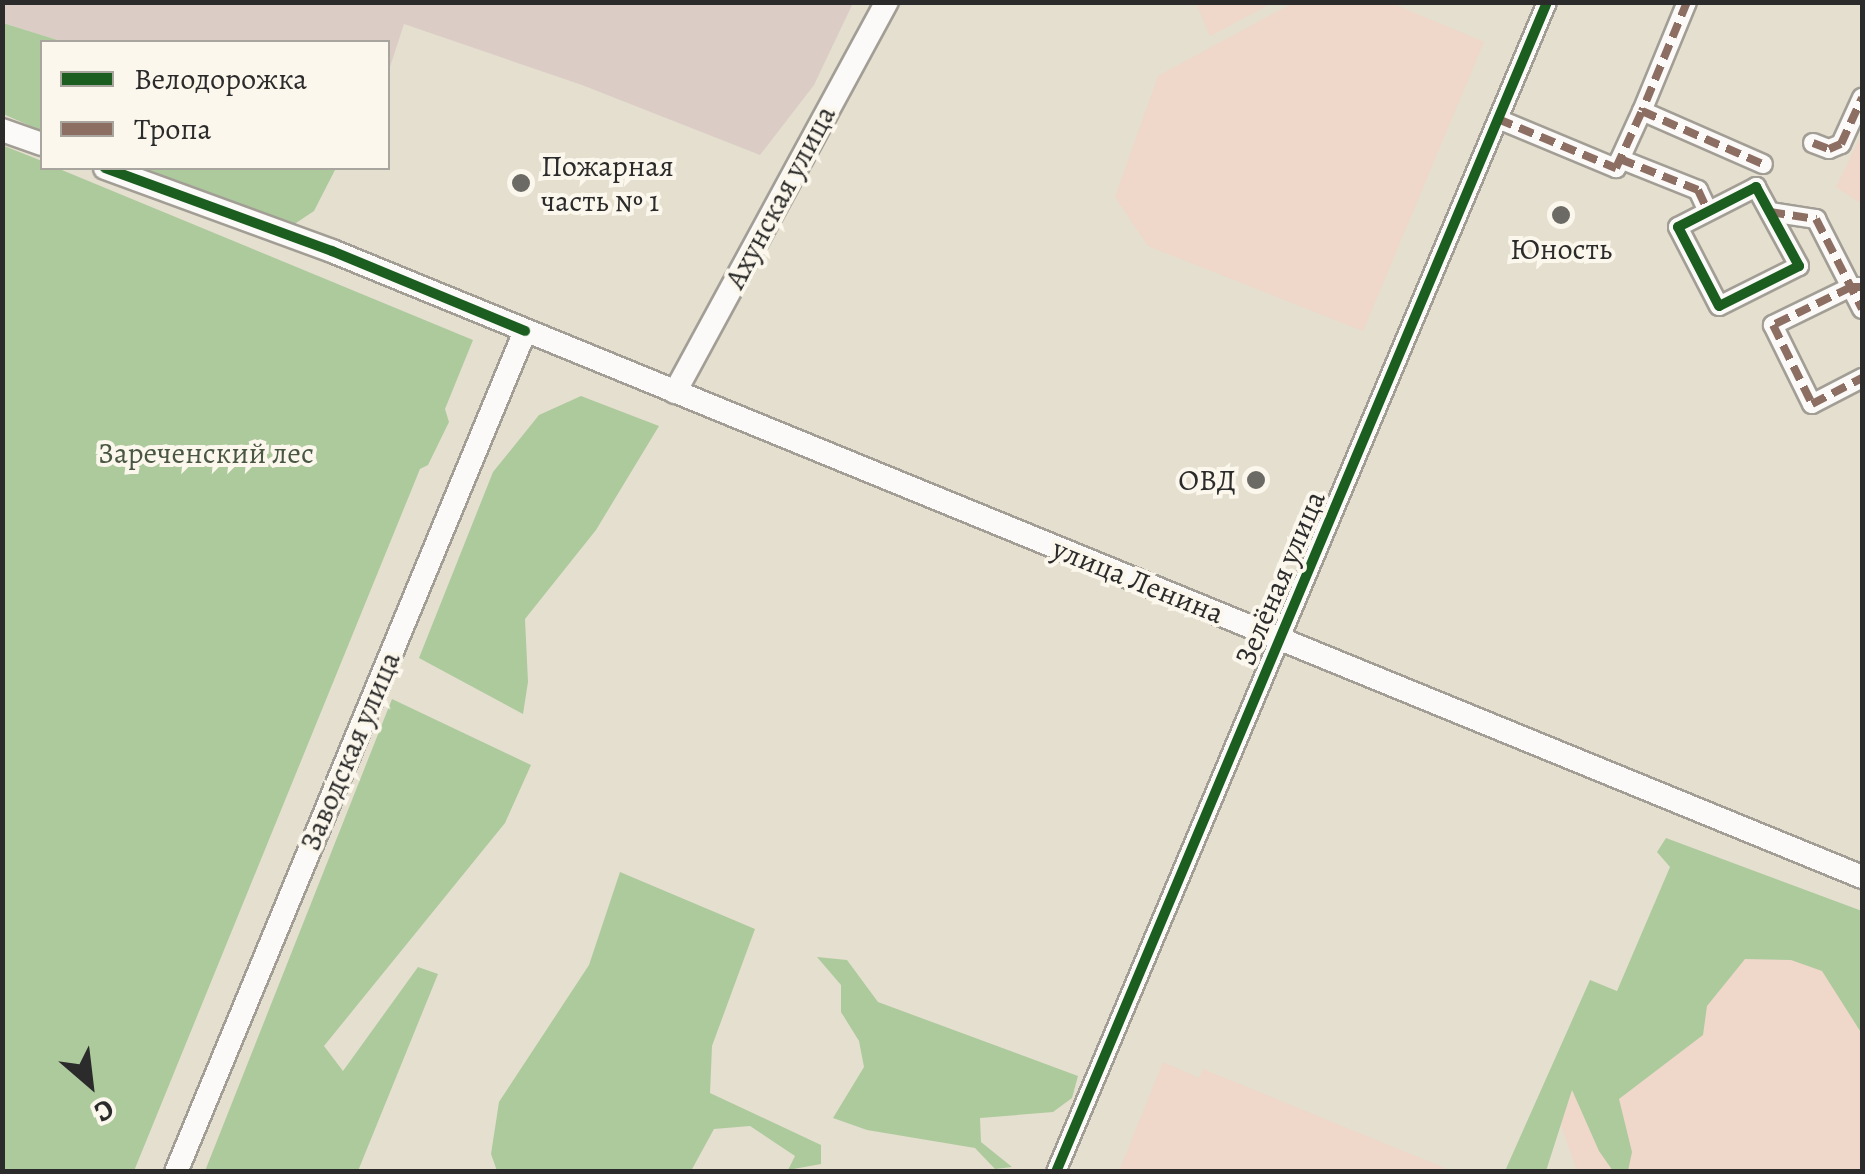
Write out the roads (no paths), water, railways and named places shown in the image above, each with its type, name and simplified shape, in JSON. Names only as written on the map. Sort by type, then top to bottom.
[{"type":"main road","name":"Ахунская улица","points":[[675,392],[887,2]]},
{"type":"main road","points":[[2,130],[40,143]]},
{"type":"main road","name":"улица Ленина","points":[[110,170],[332,252],[1862,877]]},
{"type":"main road","name":"Заводская улица","points":[[176,1172],[525,331]]},
{"type":"street","name":"Зелёная улица","points":[[1056,1172],[1547,2]]},
{"type":"street","points":[[1498,119],[1616,168],[1687,2]]},
{"type":"street","points":[[1812,142],[1829,149],[1841,144],[1862,98]]},
{"type":"street","points":[[1642,111],[1762,164]]},
{"type":"street","points":[[1620,159],[1698,190],[1708,211]]},
{"type":"street","points":[[1799,266],[1756,187],[1678,227],[1719,306],[1799,266],[1832,249]]},
{"type":"street","points":[[1770,212],[1816,219],[1857,287],[1862,309]]},
{"type":"street","points":[[1857,287],[1773,325],[1812,404],[1862,378]]},
{"type":"place","name":"Пожарная часть № 1","points":[[521,183]]},
{"type":"place","name":"Юность","points":[[1561,215]]},
{"type":"place","name":"ОВД","points":[[1256,480]]},
{"type":"park label","name":"Зареченский лес","points":[[206,453]]}]
